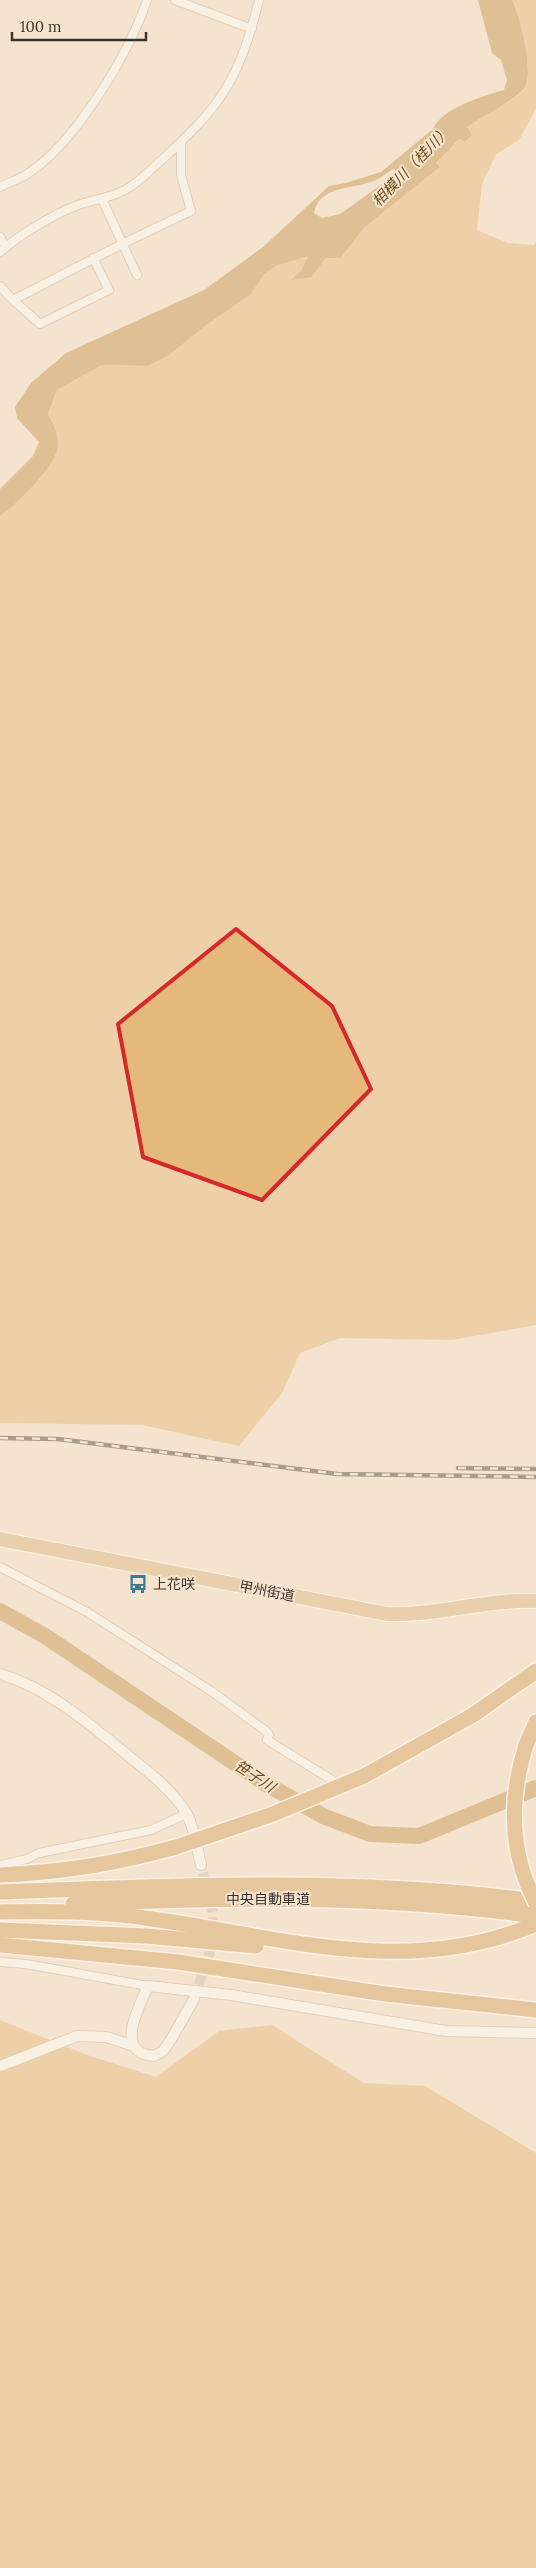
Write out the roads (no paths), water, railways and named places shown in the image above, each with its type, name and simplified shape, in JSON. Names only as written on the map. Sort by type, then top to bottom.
[{"type":"highway","name":"甲州街道","points":[[0,1539],[386,1614],[424,1614],[506,1601],[536,1601]]},
{"type":"highway","points":[[0,1875],[83,1869],[120,1862],[176,1847],[273,1814],[364,1776],[473,1715],[536,1671]]},
{"type":"highway","points":[[536,1722],[526,1745],[515,1786],[514,1830],[523,1872],[536,1902]]},
{"type":"highway","name":"中央自動車道","points":[[0,1892],[247,1885],[353,1894],[536,1916]]},
{"type":"highway","name":"中央自動車道","points":[[0,1907],[353,1894],[410,1890],[536,1902]]},
{"type":"highway","points":[[0,1912],[127,1916],[316,1946],[409,1952]]},
{"type":"highway","points":[[0,1930],[147,1936],[316,1951],[409,1952],[476,1944],[536,1924]]},
{"type":"highway","points":[[0,1945],[178,1962],[394,1995],[536,2010]]},
{"type":"street","points":[[0,187],[25,176],[52,153],[80,124],[139,24],[147,0]]},
{"type":"street","points":[[175,0],[252,28]]},
{"type":"street","points":[[0,237],[3,250],[76,206],[125,190],[180,143],[220,100],[245,53],[259,0]]},
{"type":"street","points":[[13,300],[93,258],[191,211],[181,174],[180,143]]},
{"type":"street","points":[[102,199],[124,243],[137,275]]},
{"type":"street","points":[[0,286],[40,324],[109,290],[93,258]]},
{"type":"street","points":[[0,1567],[87,1612],[211,1691],[266,1731],[269,1735],[267,1740],[332,1780]]},
{"type":"street","points":[[2,1678],[60,1703],[85,1720],[155,1778],[174,1796],[186,1814],[194,1830],[201,1865]]},
{"type":"street","points":[[0,1865],[28,1860],[39,1853],[151,1830],[186,1814]]},
{"type":"street","points":[[0,1962],[26,1964],[148,1986],[232,1995],[446,2031],[536,2033]]},
{"type":"street","points":[[134,2046],[131,2034],[133,2021],[148,1986]]},
{"type":"street","points":[[0,2066],[77,2036],[106,2037],[134,2046],[144,2055],[154,2056],[163,2051],[194,2000]]},
{"type":"water","name":"相模川（桂川）","points":[[478,0],[512,0],[519,19],[527,60],[527,83],[523,90],[505,104],[467,127],[472,135],[465,142],[459,139],[436,163],[440,167],[365,227],[340,258],[326,258],[312,277],[291,280],[301,271],[308,256],[278,265],[265,273],[250,295],[205,326],[168,356],[148,366],[102,365],[57,390],[48,414],[58,438],[56,455],[34,485],[0,516],[0,489],[33,456],[39,442],[17,418],[15,407],[31,383],[66,353],[204,290],[263,247],[329,186],[346,183],[381,172],[454,109],[504,90],[507,80],[501,60],[492,53]],"holes":[[[393,169],[399,172],[340,214],[322,218],[314,213],[317,204],[330,192],[376,180]]]},
{"type":"waterway","name":"笹子川","points":[[0,1611],[45,1636],[266,1784],[323,1816],[370,1834],[419,1836],[536,1788]]},
{"type":"tunnel","points":[[194,1999],[212,1945],[213,1914],[201,1865]]},
{"type":"railway","points":[[0,1438],[58,1439],[337,1474],[536,1477]]},
{"type":"railway","points":[[458,1468],[536,1469]]},
{"type":"place","name":"上花咲","points":[[138,1584]]}]
